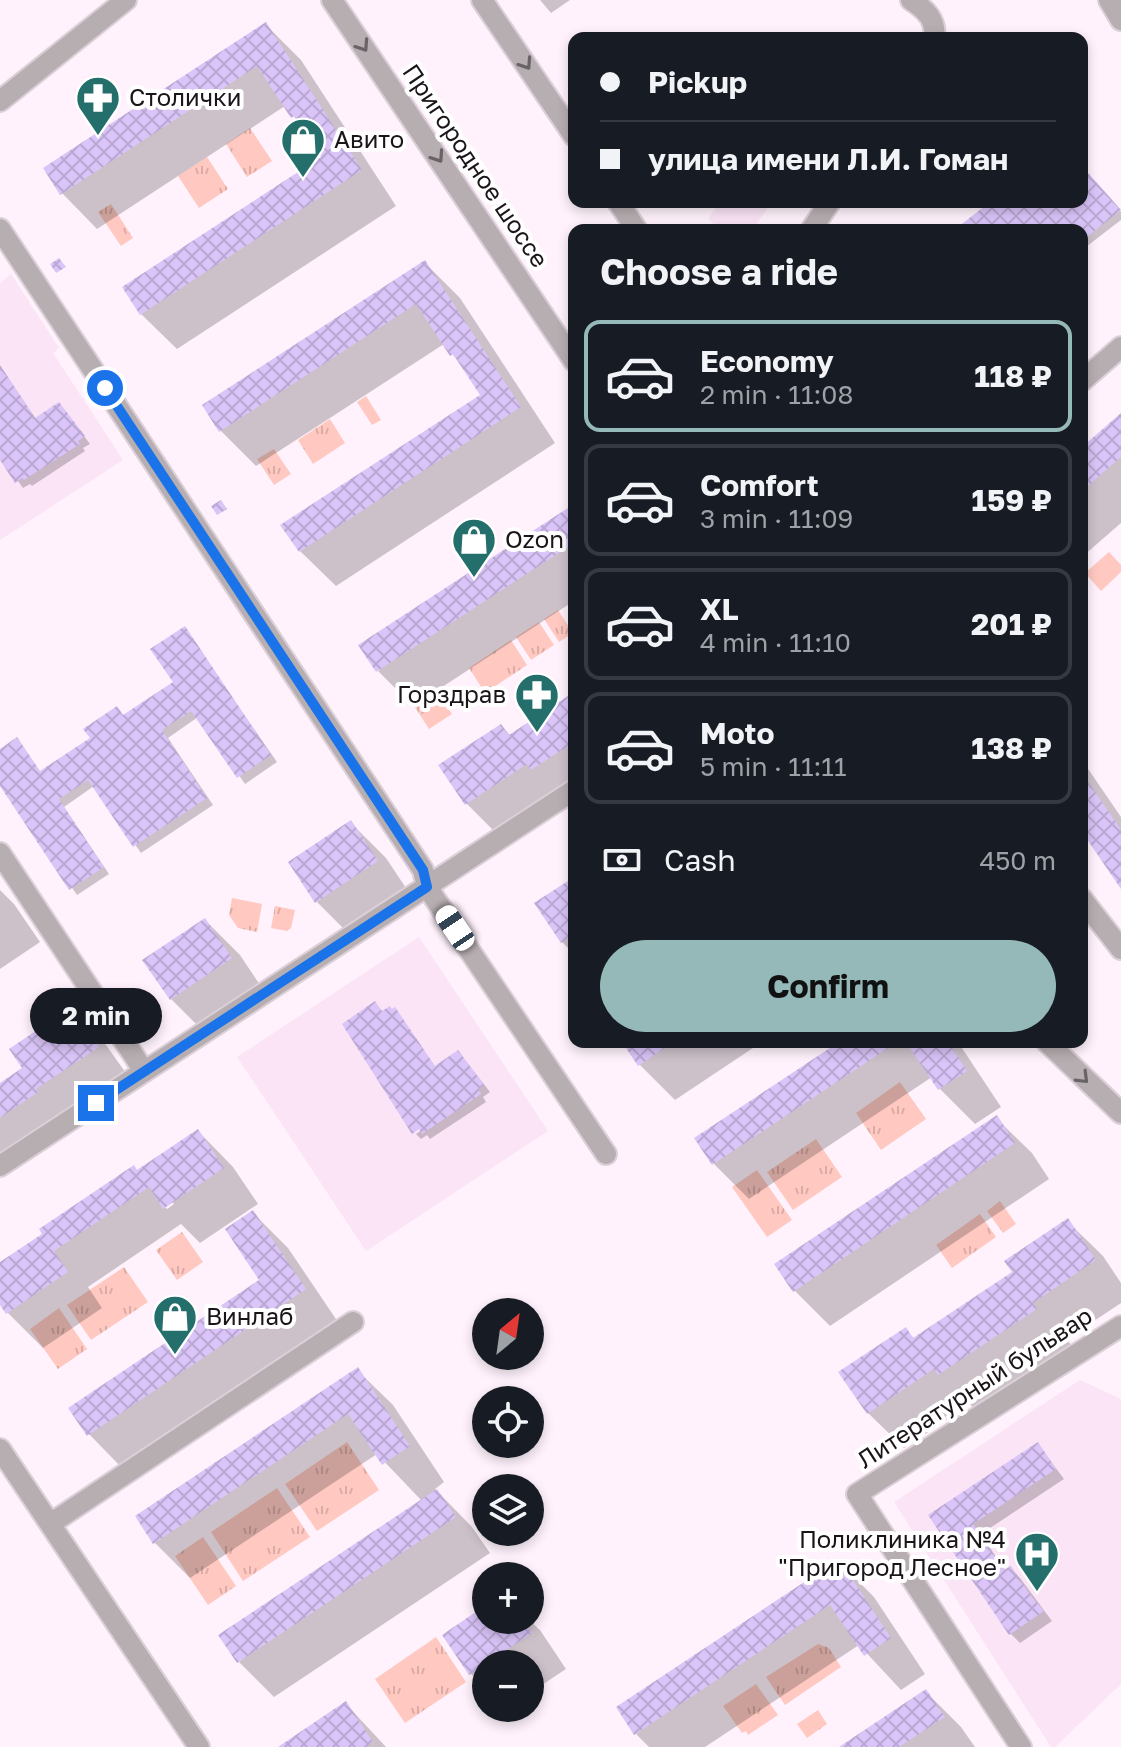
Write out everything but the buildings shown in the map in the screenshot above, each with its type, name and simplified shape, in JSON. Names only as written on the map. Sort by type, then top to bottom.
[{"type":"street","points":[[0,101],[126,0]]},
{"type":"street","name":"Пригородное шоссе","points":[[332,0],[568,352]]},
{"type":"street","points":[[482,0],[568,127]]},
{"type":"street","points":[[911,0],[931,18],[936,32]]},
{"type":"street","points":[[1109,0],[1121,20]]},
{"type":"street","points":[[0,229],[423,870],[427,887],[606,1154]]},
{"type":"street","points":[[1088,376],[1121,347]]},
{"type":"street","points":[[0,1166],[568,794]]},
{"type":"street","points":[[0,853],[144,1071]]},
{"type":"street","points":[[1088,907],[1121,949]]},
{"type":"street","points":[[1053,1048],[1121,1113]]},
{"type":"street","points":[[50,1524],[353,1322]]},
{"type":"street","name":"Литературный бульвар","points":[[1021,1747],[857,1494],[1121,1326]]},
{"type":"street","points":[[0,1449],[199,1747]]},
{"type":"shaded area","points":[[716,208],[768,208],[756,224],[714,224],[708,219]]},
{"type":"shaded area","points":[[11,274],[59,348],[53,353],[123,460],[0,540],[0,283]]},
{"type":"shaded area","points":[[419,937],[548,1131],[366,1251],[237,1057]]},
{"type":"shaded area","name":"Поликлиника №4 \"Пригород Лесное\"","points":[[1080,1380],[1121,1399],[1121,1684],[1055,1747],[1051,1747],[894,1502]]},
{"type":"green space","points":[[250,128],[272,161],[247,177],[226,144]]},
{"type":"green space","points":[[207,157],[228,189],[199,208],[178,176]]},
{"type":"green space","points":[[111,204],[133,238],[121,246],[98,212]]},
{"type":"green space","points":[[366,396],[381,420],[372,425],[357,402]]},
{"type":"green space","points":[[330,419],[345,443],[313,464],[298,440]]},
{"type":"green space","points":[[274,449],[291,474],[274,485],[257,459]]},
{"type":"green space","points":[[1109,552],[1121,565],[1121,572],[1101,591],[1088,576],[1088,570]]},
{"type":"green space","points":[[558,610],[568,625],[568,636],[559,642],[544,619]]},
{"type":"green space","points":[[539,622],[554,645],[531,660],[516,637]]},
{"type":"green space","points":[[511,640],[527,665],[485,693],[469,668]]},
{"type":"green space","points":[[436,690],[452,714],[429,729],[413,704]]},
{"type":"green space","points":[[232,898],[262,904],[257,932],[238,928],[229,915]]},
{"type":"green space","points":[[275,906],[295,910],[291,928],[287,931],[271,928]]},
{"type":"green space","points":[[900,1082],[926,1119],[881,1150],[856,1113]]},
{"type":"green space","points":[[816,1139],[842,1177],[793,1210],[767,1172]]},
{"type":"green space","points":[[757,1170],[792,1220],[767,1237],[732,1187]]},
{"type":"green space","points":[[1000,1201],[1016,1224],[1003,1233],[987,1211]]},
{"type":"green space","points":[[980,1214],[996,1237],[952,1268],[936,1245]]},
{"type":"green space","points":[[182,1232],[203,1262],[177,1280],[156,1250]]},
{"type":"green space","points":[[124,1267],[148,1302],[91,1340],[67,1305]]},
{"type":"green space","points":[[59,1308],[87,1349],[58,1369],[30,1329]]},
{"type":"green space","points":[[347,1442],[379,1490],[317,1531],[285,1484]]},
{"type":"green space","points":[[277,1488],[310,1537],[243,1581],[211,1532]]},
{"type":"green space","points":[[203,1537],[236,1586],[208,1605],[175,1556]]},
{"type":"green space","points":[[436,1637],[466,1682],[405,1723],[375,1679]]},
{"type":"green space","points":[[818,1644],[829,1648],[841,1667],[785,1705],[766,1677]]},
{"type":"green space","points":[[756,1684],[778,1715],[748,1735],[746,1731],[742,1733],[723,1706]]},
{"type":"green space","points":[[818,1710],[827,1724],[807,1738],[797,1724]]},
{"type":"place","name":"Столички","points":[[98,137]]},
{"type":"place","name":"Авито","points":[[303,179]]},
{"type":"place","name":"Ozon","points":[[474,579]]},
{"type":"place","name":"Горздрав","points":[[537,734]]},
{"type":"place","name":"Винлаб","points":[[175,1356]]},
{"type":"place","name":"Поликлиника №4 \"Пригород Лесное\"","points":[[1037,1593]]},
{"type":"route","points":[[96,1103],[427,887],[423,870],[105,388]]}]
